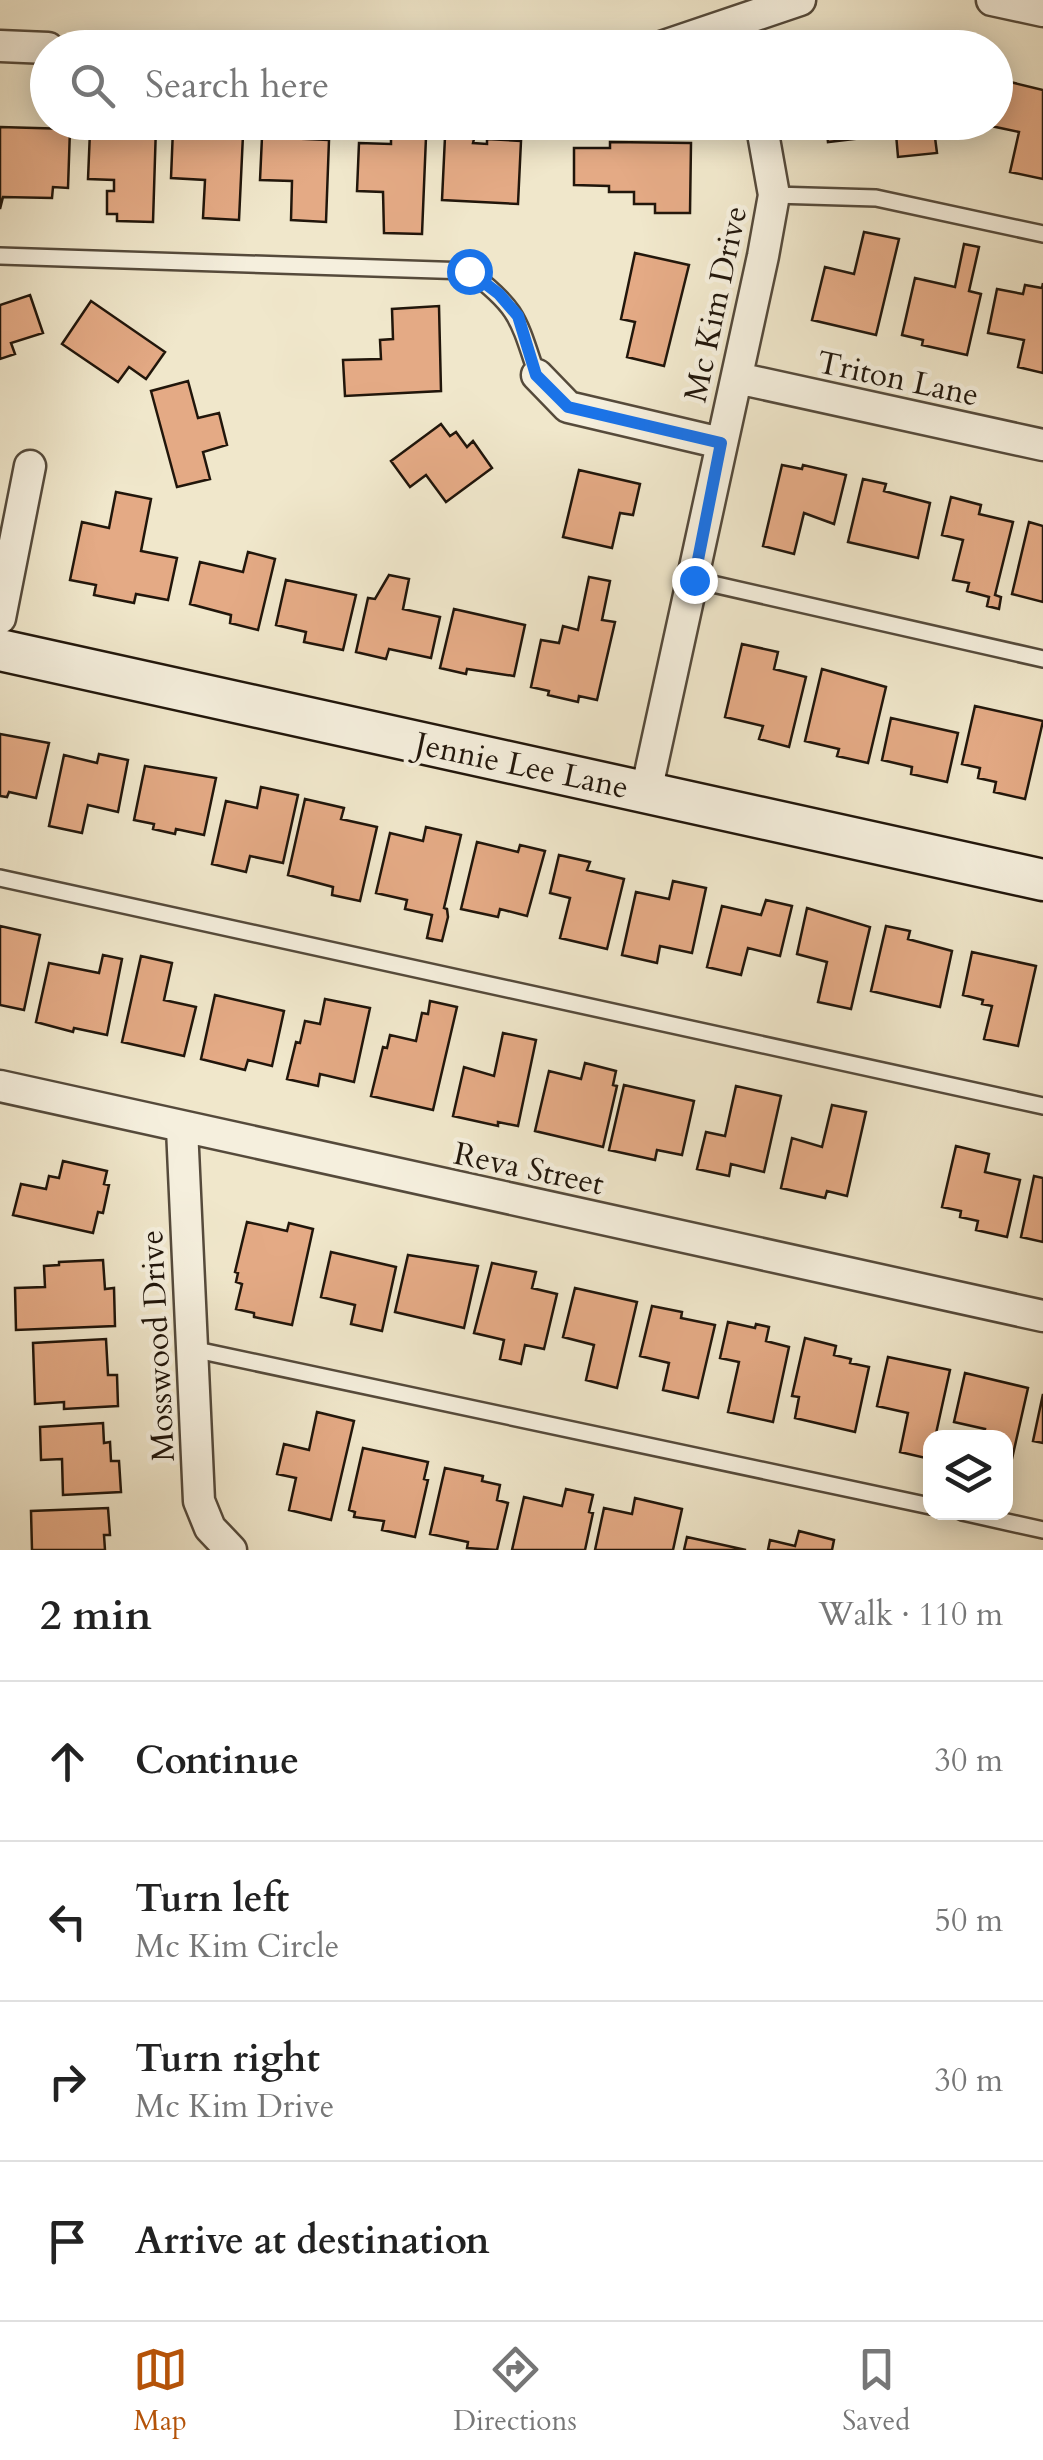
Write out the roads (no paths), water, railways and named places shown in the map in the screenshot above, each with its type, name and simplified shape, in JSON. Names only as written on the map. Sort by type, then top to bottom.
[{"type":"street","points":[[734,24],[800,0]]},
{"type":"street","points":[[992,0],[1043,11]]},
{"type":"street","points":[[0,46],[30,47]]},
{"type":"street","name":"Mc Kim Drive","points":[[646,792],[738,378],[774,195],[764,140]]},
{"type":"street","points":[[536,375],[568,407],[721,443]]},
{"type":"street","name":"Triton Lane","points":[[738,378],[1043,445]]},
{"type":"street","points":[[0,618],[30,466]]},
{"type":"street","name":"Jennie Lee Lane","points":[[0,650],[1043,880]]},
{"type":"street","name":"Reva Street","points":[[0,1086],[1043,1316]]},
{"type":"street","name":"Mosswood Drive","points":[[182,1128],[198,1501],[210,1528],[231,1550]]},
{"type":"lane","points":[[774,195],[876,198],[1043,234]]},
{"type":"lane","points":[[0,256],[469,271],[499,294],[518,316],[536,375]]},
{"type":"lane","points":[[694,580],[1043,659]]},
{"type":"lane","points":[[0,878],[1043,1106]]},
{"type":"lane","points":[[192,1349],[923,1505]]},
{"type":"lane","points":[[998,1520],[1043,1530]]}]
